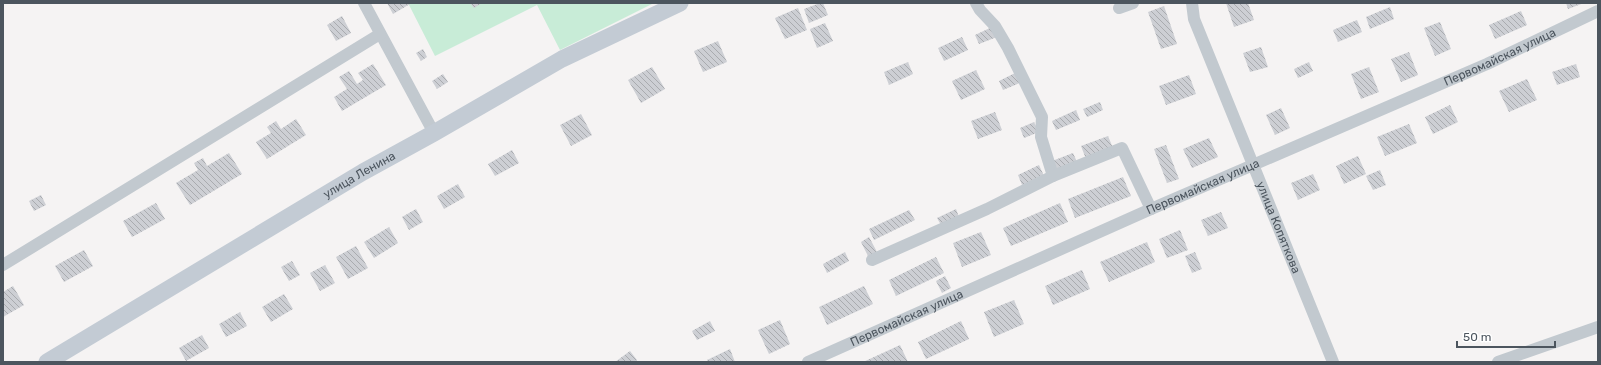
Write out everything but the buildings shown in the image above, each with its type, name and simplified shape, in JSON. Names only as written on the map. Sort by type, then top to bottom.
[{"type":"main road","name":"улица Ленина","points":[[47,362],[363,172],[562,59],[680,3]]},
{"type":"street","points":[[364,3],[434,133]]},
{"type":"street","points":[[976,3],[980,10],[995,26],[1008,48],[1042,117],[1041,137],[1053,176]]},
{"type":"street","points":[[1119,8],[1133,3]]},
{"type":"street","name":"улица Копяткова","points":[[1192,3],[1194,19],[1333,362]]},
{"type":"street","name":"Первомайская улица","points":[[808,362],[1151,209],[1487,64],[1598,11]]},
{"type":"street","points":[[3,265],[380,34]]},
{"type":"street","points":[[872,260],[987,209],[1053,176],[1122,148],[1151,209]]},
{"type":"street","points":[[1498,362],[1598,327]]},
{"type":"green space","points":[[408,3],[654,3],[560,50],[537,5],[435,56]]}]
